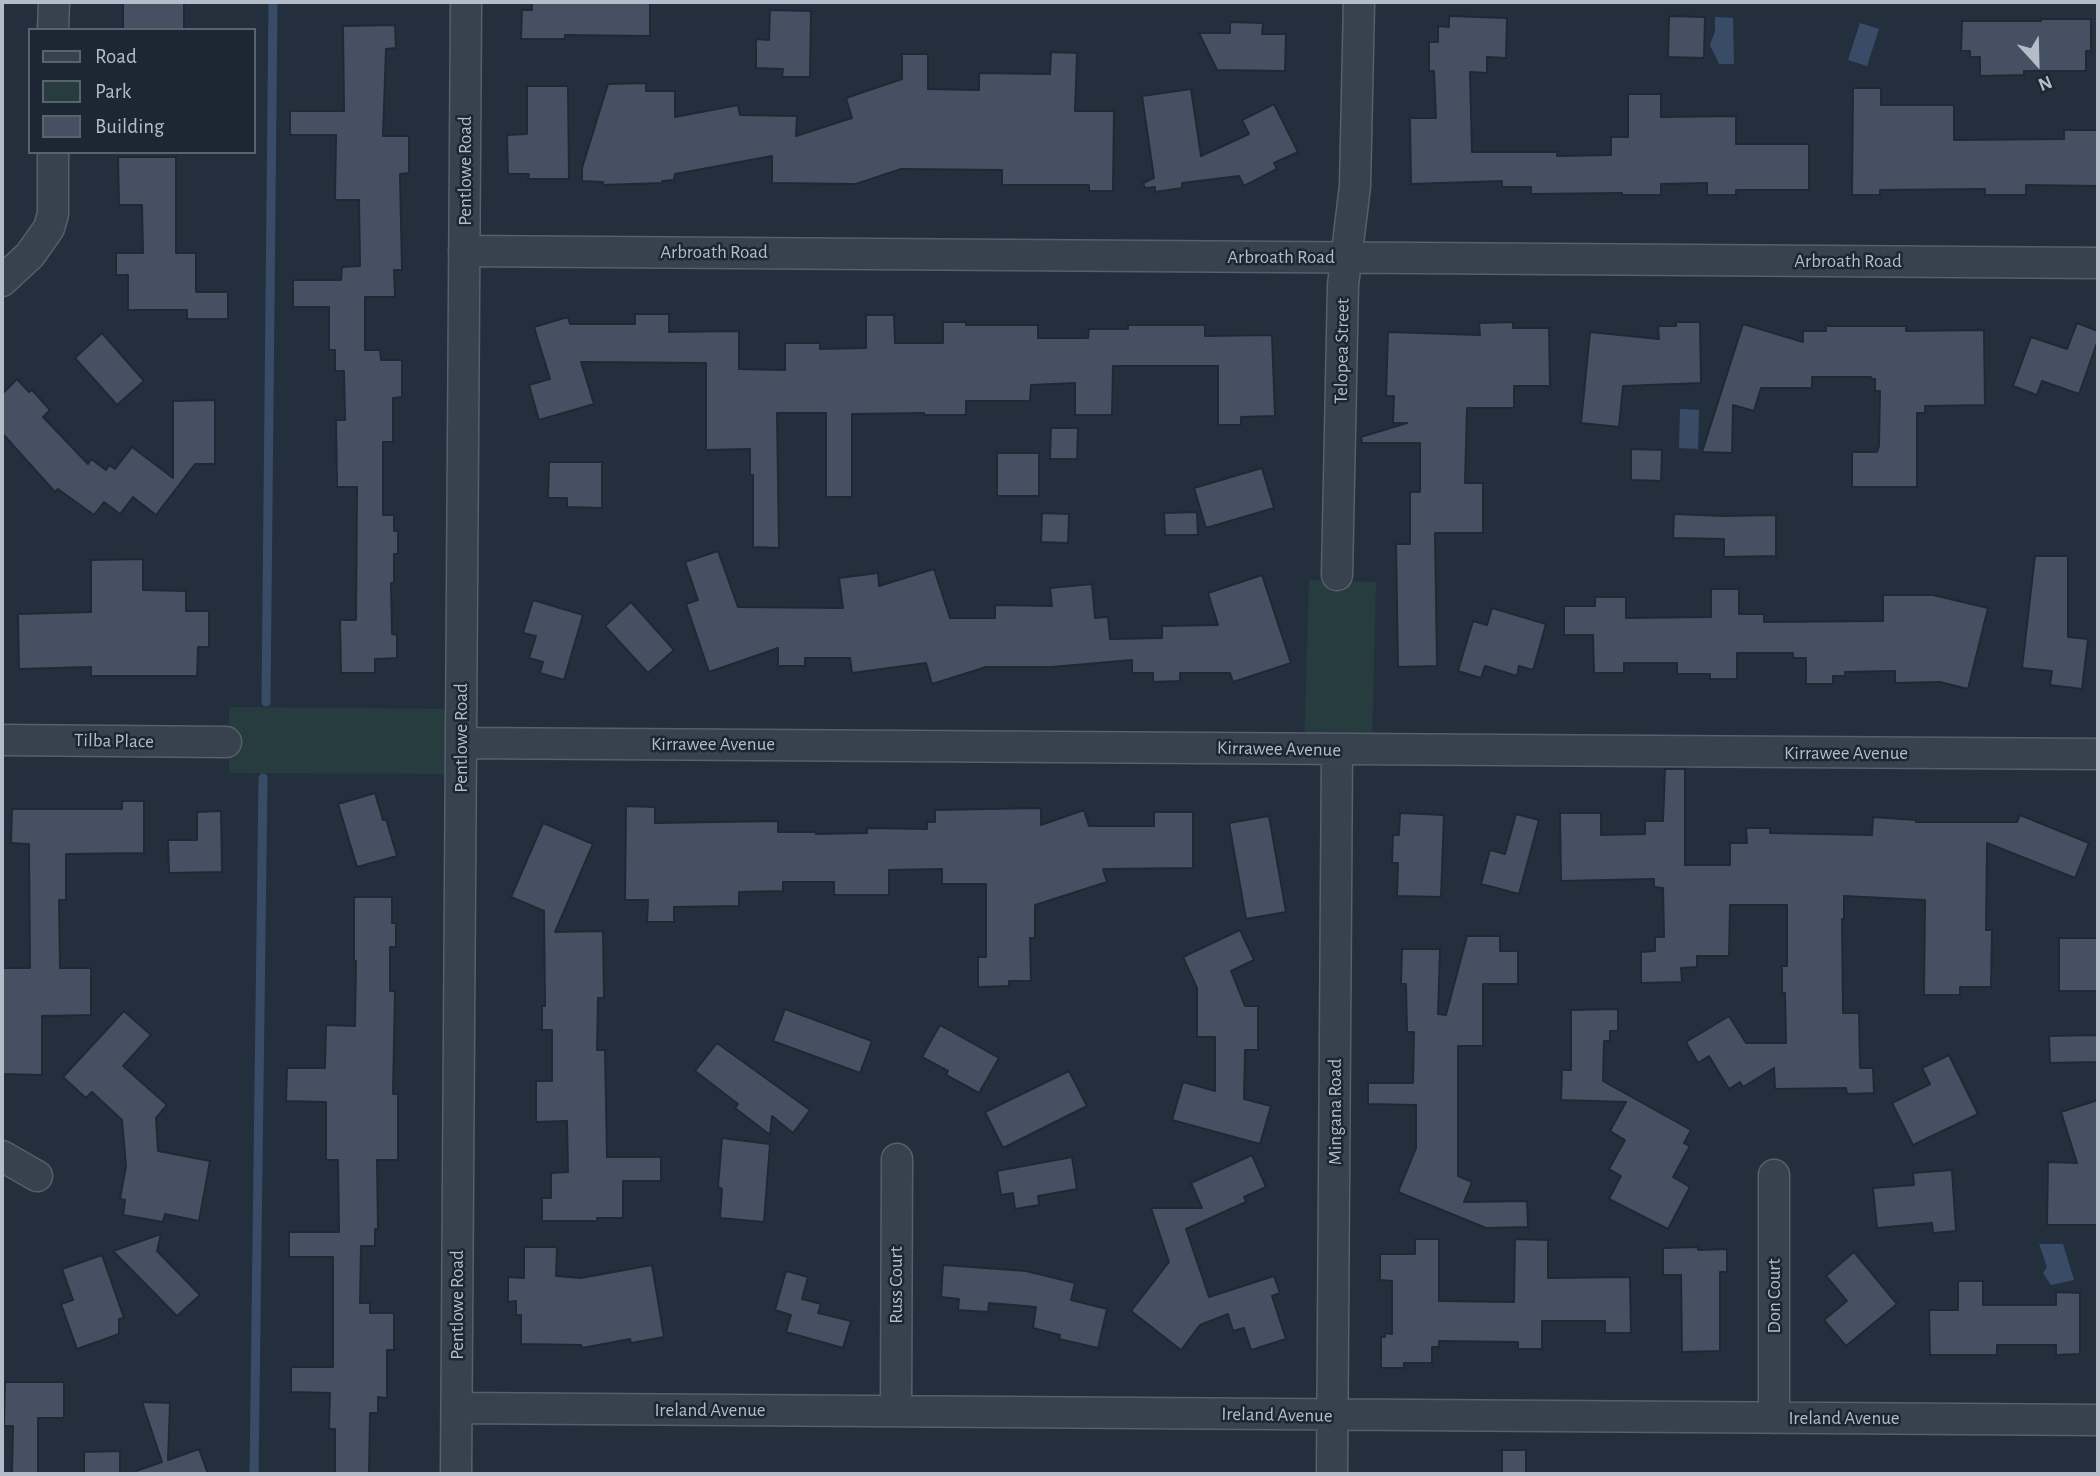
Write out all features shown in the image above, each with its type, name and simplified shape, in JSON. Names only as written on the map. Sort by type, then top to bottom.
[{"type":"street","points":[[53,28],[54,2]]},
{"type":"street","name":"Pentlowe Road","points":[[456,1474],[466,2]]},
{"type":"street","name":"Telopea Street","points":[[1337,575],[1343,285],[1355,186],[1359,2]]},
{"type":"street","points":[[2,281],[30,255],[49,228],[53,214],[53,154]]},
{"type":"street","name":"Arbroath Road","points":[[464,251],[2098,263]]},
{"type":"street","name":"Tilba Place","points":[[2,740],[226,743]]},
{"type":"street","name":"Kirrawee Avenue","points":[[461,743],[2098,754]]},
{"type":"street","name":"Mingana Road","points":[[1332,1474],[1337,749]]},
{"type":"street","points":[[2,1156],[37,1176]]},
{"type":"street","name":"Russ Court","points":[[895,1411],[897,1159]]},
{"type":"street","name":"Don Court","points":[[1774,1175],[1774,1418]]},
{"type":"street","name":"Ireland Avenue","points":[[457,1408],[2098,1420]]},
{"type":"green space","points":[[1309,580],[1376,582],[1372,750],[1304,748]]},
{"type":"green space","points":[[229,707],[461,709],[461,774],[229,773]]},
{"type":"water","points":[[1715,17],[1733,18],[1734,64],[1719,64],[1710,45],[1715,31]]},
{"type":"water","points":[[1860,23],[1879,29],[1867,66],[1848,60]]},
{"type":"water","points":[[1680,409],[1699,410],[1698,449],[1679,448]]},
{"type":"water","points":[[2039,1244],[2063,1244],[2074,1280],[2051,1285],[2043,1273],[2047,1267]]},
{"type":"building","points":[[123,2],[184,2],[184,28],[123,28]]},
{"type":"building","points":[[532,2],[650,2],[650,36],[565,35],[565,39],[521,39],[522,10],[532,10]]},
{"type":"building","points":[[770,10],[811,11],[810,77],[782,77],[783,69],[756,68],[756,39],[769,40]]},
{"type":"building","points":[[1449,16],[1507,18],[1506,58],[1487,57],[1487,73],[1470,72],[1472,152],[1557,152],[1557,156],[1611,155],[1611,137],[1628,137],[1628,94],[1661,94],[1661,117],[1736,116],[1736,144],[1809,144],[1809,190],[1736,190],[1736,195],[1707,195],[1707,183],[1661,184],[1661,195],[1531,194],[1531,187],[1502,187],[1502,181],[1411,184],[1410,118],[1436,118],[1434,71],[1429,71],[1429,42],[1438,42],[1438,26],[1449,27]]},
{"type":"building","points":[[1669,16],[1705,17],[1704,58],[1668,57]]},
{"type":"building","points":[[2091,19],[2091,51],[2086,51],[2086,71],[2024,71],[2024,75],[1980,76],[1980,57],[1970,57],[1970,51],[1961,51],[1962,21]]},
{"type":"building","points":[[1230,22],[1263,23],[1262,34],[1286,34],[1285,71],[1217,70],[1199,33],[1230,33]]},
{"type":"building","points":[[395,25],[396,48],[386,49],[383,136],[409,136],[409,173],[400,174],[402,270],[394,270],[395,297],[365,297],[365,350],[380,350],[381,360],[402,360],[402,397],[393,398],[393,442],[383,442],[383,515],[394,515],[394,531],[398,531],[398,554],[394,554],[394,583],[391,583],[392,634],[397,635],[397,658],[375,659],[375,673],[341,673],[340,620],[356,620],[357,487],[337,487],[336,420],[345,420],[344,371],[335,371],[335,350],[329,350],[329,307],[293,307],[293,280],[341,280],[342,267],[360,266],[359,200],[335,200],[336,135],[290,135],[290,111],[344,111],[343,26]]},
{"type":"building","points":[[1051,52],[1077,53],[1075,111],[1114,111],[1113,191],[1089,191],[1089,185],[1002,185],[1002,170],[901,169],[856,184],[772,183],[772,156],[675,174],[674,180],[662,183],[603,185],[603,182],[582,181],[582,168],[608,84],[646,83],[646,91],[675,91],[675,117],[738,105],[740,115],[797,116],[796,136],[852,118],[846,98],[902,79],[902,54],[928,54],[928,89],[979,90],[979,73],[1050,74]]},
{"type":"building","points":[[527,86],[568,86],[569,179],[528,179],[529,174],[508,174],[507,135],[527,134]]},
{"type":"building","points":[[1853,88],[1881,88],[1881,105],[1954,105],[1954,140],[2064,139],[2064,130],[2098,130],[2098,186],[2026,185],[2026,195],[1985,195],[1985,189],[1880,190],[1880,195],[1852,195]]},
{"type":"building","points":[[1191,89],[1201,156],[1249,134],[1242,120],[1274,104],[1298,152],[1274,163],[1277,169],[1244,186],[1239,176],[1182,183],[1182,188],[1155,192],[1155,187],[1145,188],[1143,183],[1154,178],[1142,96]]},
{"type":"building","points":[[118,157],[176,157],[176,253],[196,253],[196,292],[228,292],[228,319],[187,319],[187,310],[128,310],[128,275],[116,275],[116,253],[143,253],[142,205],[119,205]]},
{"type":"building","points":[[635,314],[669,314],[669,332],[739,331],[739,369],[785,370],[785,343],[820,343],[820,349],[866,348],[866,315],[894,315],[895,343],[943,343],[943,322],[966,322],[966,325],[1038,325],[1038,338],[1088,338],[1089,329],[1128,329],[1128,325],[1205,325],[1205,336],[1272,335],[1275,416],[1241,417],[1241,425],[1218,425],[1218,366],[1113,366],[1112,415],[1075,415],[1075,383],[1031,385],[1030,401],[966,401],[966,415],[852,414],[852,497],[826,497],[826,413],[777,413],[779,548],[753,547],[753,475],[750,475],[750,449],[706,450],[706,363],[581,362],[594,404],[539,420],[529,385],[550,379],[534,327],[568,317],[570,324],[635,324]]},
{"type":"building","points":[[1513,322],[1513,328],[1549,328],[1550,386],[1514,386],[1514,408],[1467,408],[1465,483],[1483,483],[1483,533],[1435,533],[1437,666],[1398,667],[1396,544],[1410,544],[1410,492],[1420,492],[1420,443],[1362,443],[1361,437],[1407,423],[1393,423],[1394,396],[1386,396],[1388,332],[1480,335],[1479,323]]},
{"type":"building","points":[[1676,322],[1700,322],[1701,383],[1623,386],[1619,427],[1581,423],[1590,332],[1659,339],[1658,326],[1676,326]]},
{"type":"building","points":[[2077,323],[2098,331],[2098,340],[2079,394],[2042,381],[2037,395],[2013,386],[2031,337],[2067,349]]},
{"type":"building","points":[[1743,324],[1803,342],[1803,331],[1826,331],[1826,326],[1906,326],[1906,331],[1984,330],[1985,405],[1925,406],[1925,413],[1917,413],[1917,487],[1852,487],[1852,452],[1877,452],[1879,446],[1880,391],[1875,391],[1875,379],[1871,377],[1812,377],[1812,388],[1761,388],[1754,411],[1733,405],[1732,453],[1702,452]]},
{"type":"building","points":[[102,333],[144,381],[117,405],[75,358]]},
{"type":"building","points":[[17,379],[29,392],[32,390],[50,410],[43,417],[88,464],[91,459],[106,470],[109,465],[115,469],[132,447],[173,478],[173,401],[215,400],[215,464],[195,464],[156,515],[133,497],[120,514],[104,502],[94,515],[58,489],[55,492],[2,433],[2,394]]},
{"type":"building","points":[[1051,428],[1078,428],[1077,459],[1050,459]]},
{"type":"building","points":[[1631,449],[1662,450],[1661,481],[1631,480]]},
{"type":"building","points":[[997,453],[1039,453],[1039,496],[997,496]]},
{"type":"building","points":[[549,462],[602,462],[602,508],[567,507],[567,498],[548,498]]},
{"type":"building","points":[[1262,468],[1274,508],[1206,528],[1194,488]]},
{"type":"building","points":[[1197,512],[1198,535],[1165,535],[1164,513]]},
{"type":"building","points":[[1042,513],[1069,514],[1068,543],[1041,542]]},
{"type":"building","points":[[1674,514],[1776,515],[1776,556],[1724,557],[1724,539],[1673,538]]},
{"type":"building","points":[[718,551],[738,607],[843,608],[839,578],[878,573],[879,586],[934,569],[950,618],[995,618],[995,605],[1052,606],[1050,588],[1092,584],[1095,618],[1108,617],[1110,639],[1162,638],[1162,626],[1218,625],[1208,593],[1262,575],[1291,663],[1233,682],[1230,673],[1180,673],[1180,681],[1153,682],[1153,673],[1132,673],[1132,660],[1052,667],[986,667],[932,684],[926,663],[852,673],[850,658],[805,658],[805,666],[778,666],[778,648],[709,672],[686,604],[698,600],[685,562]]},
{"type":"building","points":[[2035,556],[2068,556],[2068,637],[2088,639],[2082,689],[2050,685],[2052,671],[2022,668]]},
{"type":"building","points":[[143,559],[143,590],[186,591],[186,611],[209,611],[209,647],[198,647],[197,676],[91,676],[91,667],[19,669],[18,614],[91,612],[91,560]]},
{"type":"building","points":[[1711,589],[1739,589],[1739,614],[1764,614],[1764,622],[1883,621],[1883,595],[1933,595],[1988,608],[1968,689],[1940,682],[1895,683],[1895,671],[1845,672],[1845,676],[1833,676],[1833,684],[1806,684],[1806,658],[1793,658],[1793,653],[1737,653],[1737,679],[1710,679],[1710,674],[1677,674],[1677,663],[1624,663],[1624,673],[1594,673],[1593,635],[1564,635],[1564,606],[1595,606],[1595,597],[1626,597],[1626,618],[1711,617]]},
{"type":"building","points":[[533,600],[583,615],[564,680],[540,673],[543,662],[529,658],[536,636],[523,633]]},
{"type":"building","points":[[631,602],[674,650],[648,673],[605,626]]},
{"type":"building","points":[[1492,608],[1546,624],[1533,670],[1519,666],[1517,676],[1485,666],[1481,678],[1458,671],[1473,621],[1487,625]]},
{"type":"building","points":[[1665,769],[1685,769],[1685,865],[1730,865],[1730,843],[1747,843],[1746,828],[1770,828],[1770,833],[1872,835],[1873,817],[1916,822],[2017,822],[2020,815],[2089,843],[2075,878],[1987,843],[1986,930],[1992,930],[1991,987],[1960,987],[1960,995],[1924,995],[1925,900],[1844,896],[1843,1013],[1859,1013],[1860,1068],[1873,1068],[1874,1093],[1847,1094],[1846,1088],[1775,1089],[1774,1068],[1743,1087],[1740,1082],[1729,1089],[1709,1056],[1698,1063],[1686,1042],[1729,1016],[1746,1043],[1786,1043],[1782,966],[1787,966],[1787,905],[1730,905],[1729,956],[1697,956],[1697,967],[1681,968],[1682,982],[1641,983],[1641,952],[1655,951],[1655,937],[1664,937],[1663,888],[1654,887],[1654,879],[1561,881],[1560,813],[1601,813],[1601,835],[1645,834],[1645,821],[1663,821]]},
{"type":"building","points":[[375,793],[397,856],[357,867],[338,804]]},
{"type":"building","points":[[122,801],[144,801],[144,853],[66,854],[66,900],[59,900],[60,968],[91,968],[91,1015],[42,1016],[42,1075],[2,1074],[2,968],[30,968],[29,844],[11,843],[12,809],[122,809]]},
{"type":"building","points":[[626,806],[655,807],[655,823],[778,821],[778,832],[816,834],[867,833],[867,828],[927,829],[927,822],[935,822],[935,810],[1041,808],[1041,825],[1084,810],[1089,826],[1154,826],[1154,812],[1193,812],[1193,868],[1103,869],[1107,882],[1035,905],[1035,938],[1030,938],[1031,981],[1009,981],[1009,986],[978,987],[978,957],[986,957],[986,884],[942,884],[942,869],[889,870],[889,895],[834,895],[834,882],[783,882],[783,891],[739,892],[739,906],[674,907],[674,922],[647,922],[648,900],[625,900]]},
{"type":"building","points":[[221,811],[222,872],[169,873],[168,840],[197,840],[197,812]]},
{"type":"building","points":[[1400,813],[1444,815],[1441,897],[1397,896],[1398,863],[1392,863],[1393,835],[1399,835]]},
{"type":"building","points":[[1516,814],[1539,820],[1519,894],[1481,884],[1490,850],[1505,854]]},
{"type":"building","points":[[1269,816],[1286,912],[1246,919],[1229,823]]},
{"type":"building","points":[[543,823],[593,844],[555,932],[603,931],[604,998],[598,998],[597,1050],[605,1050],[607,1157],[661,1157],[661,1181],[623,1181],[623,1218],[542,1221],[542,1198],[551,1198],[551,1173],[568,1172],[567,1121],[536,1122],[536,1081],[552,1081],[552,1030],[542,1030],[542,1006],[545,1006],[544,911],[511,897]]},
{"type":"building","points":[[354,897],[392,897],[392,923],[396,923],[396,947],[390,947],[390,991],[395,991],[393,1094],[398,1094],[398,1160],[377,1160],[378,1229],[375,1229],[375,1246],[361,1246],[360,1303],[370,1303],[370,1313],[394,1313],[394,1350],[387,1350],[387,1398],[378,1397],[378,1413],[370,1413],[369,1474],[335,1474],[335,1429],[329,1429],[330,1393],[291,1392],[291,1367],[333,1367],[333,1257],[289,1257],[289,1232],[339,1232],[338,1160],[326,1160],[326,1102],[286,1101],[287,1068],[325,1068],[326,1025],[355,1026]]},
{"type":"building","points":[[1240,930],[1254,960],[1231,971],[1245,1006],[1258,1006],[1258,1050],[1245,1050],[1244,1099],[1271,1106],[1260,1144],[1172,1120],[1183,1082],[1215,1091],[1215,1037],[1197,1037],[1197,988],[1183,957]]},
{"type":"building","points":[[1467,936],[1500,936],[1500,951],[1518,951],[1518,984],[1483,984],[1483,1046],[1458,1046],[1458,1176],[1472,1182],[1464,1202],[1527,1201],[1528,1227],[1486,1228],[1398,1192],[1416,1148],[1416,1105],[1368,1104],[1368,1083],[1413,1083],[1414,1032],[1407,1032],[1406,984],[1401,984],[1402,949],[1440,949],[1438,1014],[1446,1015]]},
{"type":"building","points":[[2059,938],[2098,938],[2098,991],[2059,991]]},
{"type":"building","points":[[785,1009],[872,1041],[860,1073],[773,1041]]},
{"type":"building","points":[[1618,1009],[1618,1031],[1610,1031],[1610,1041],[1604,1041],[1603,1081],[1691,1130],[1684,1143],[1690,1146],[1673,1177],[1690,1187],[1668,1229],[1609,1199],[1621,1176],[1609,1169],[1625,1140],[1610,1131],[1626,1102],[1561,1100],[1562,1070],[1571,1070],[1571,1010]]},
{"type":"building","points":[[124,1011],[151,1035],[123,1066],[167,1105],[156,1118],[158,1151],[210,1161],[199,1221],[165,1214],[163,1222],[123,1215],[125,1200],[120,1199],[126,1166],[122,1120],[92,1092],[86,1098],[63,1077]]},
{"type":"building","points":[[940,1025],[999,1058],[979,1093],[946,1075],[948,1071],[922,1057]]},
{"type":"building","points":[[2098,1035],[2098,1062],[2050,1063],[2049,1036]]},
{"type":"building","points":[[717,1043],[810,1110],[793,1133],[772,1116],[770,1135],[735,1108],[738,1104],[695,1071]]},
{"type":"building","points":[[1949,1055],[1978,1114],[1913,1145],[1892,1103],[1930,1084],[1922,1068]]},
{"type":"building","points":[[1069,1071],[1087,1106],[1003,1148],[985,1112]]},
{"type":"building","points":[[2098,1100],[2098,1225],[2047,1225],[2048,1162],[2077,1163],[2061,1112]]},
{"type":"building","points":[[722,1138],[770,1144],[764,1222],[720,1218],[722,1189],[718,1187]]},
{"type":"building","points":[[1252,1155],[1266,1187],[1244,1197],[1246,1202],[1186,1229],[1209,1297],[1274,1276],[1280,1293],[1272,1296],[1286,1339],[1251,1350],[1244,1328],[1233,1331],[1228,1314],[1200,1325],[1181,1350],[1131,1311],[1169,1262],[1151,1208],[1202,1208],[1191,1183]]},
{"type":"building","points":[[1072,1157],[1077,1189],[1038,1196],[1039,1205],[1015,1209],[1013,1193],[1001,1195],[997,1171]]},
{"type":"building","points":[[1952,1170],[1956,1231],[1933,1233],[1932,1223],[1877,1228],[1873,1188],[1914,1185],[1913,1173]]},
{"type":"building","points":[[161,1234],[157,1251],[200,1295],[177,1316],[113,1251]]},
{"type":"building","points":[[1415,1239],[1439,1239],[1439,1301],[1514,1302],[1515,1239],[1548,1240],[1548,1278],[1630,1277],[1631,1333],[1605,1333],[1605,1321],[1542,1321],[1542,1349],[1518,1349],[1518,1342],[1439,1341],[1439,1347],[1432,1347],[1432,1363],[1404,1363],[1404,1368],[1381,1368],[1381,1337],[1385,1337],[1385,1333],[1392,1334],[1392,1281],[1380,1280],[1380,1254],[1415,1254]]},
{"type":"building","points":[[524,1247],[557,1247],[556,1276],[581,1278],[652,1265],[664,1337],[631,1343],[630,1339],[582,1348],[581,1345],[521,1344],[521,1315],[516,1315],[516,1301],[508,1302],[508,1277],[524,1278]]},
{"type":"building","points":[[1698,1247],[1698,1250],[1727,1249],[1727,1272],[1720,1272],[1720,1351],[1682,1352],[1681,1275],[1663,1275],[1663,1248]]},
{"type":"building","points":[[1854,1252],[1897,1304],[1846,1346],[1824,1320],[1847,1301],[1826,1276]]},
{"type":"building","points":[[102,1255],[124,1318],[119,1319],[119,1334],[77,1349],[61,1304],[73,1300],[62,1269]]},
{"type":"building","points":[[943,1265],[1026,1271],[1075,1283],[1071,1300],[1107,1309],[1098,1348],[1059,1339],[1060,1335],[1033,1328],[1036,1307],[989,1303],[988,1312],[958,1310],[959,1299],[941,1297]]},
{"type":"building","points":[[786,1271],[808,1277],[802,1299],[821,1304],[818,1313],[851,1321],[843,1348],[786,1332],[791,1315],[775,1310]]},
{"type":"building","points":[[1958,1281],[1983,1281],[1983,1305],[2056,1305],[2056,1292],[2080,1293],[2080,1354],[2056,1355],[2056,1345],[1997,1345],[1997,1355],[1930,1355],[1929,1310],[1958,1310]]},
{"type":"building","points":[[5,1382],[64,1382],[64,1418],[38,1418],[38,1474],[12,1474],[13,1426],[4,1426]]},
{"type":"building","points":[[142,1402],[170,1403],[168,1460],[199,1449],[208,1474],[137,1474],[136,1471],[162,1462]]},
{"type":"building","points":[[1502,1450],[1526,1450],[1526,1474],[1502,1474]]},
{"type":"building","points":[[120,1451],[120,1474],[84,1474],[84,1452]]},
{"type":"waterway","points":[[266,702],[273,2]]},
{"type":"waterway","points":[[254,1474],[263,778]]}]
